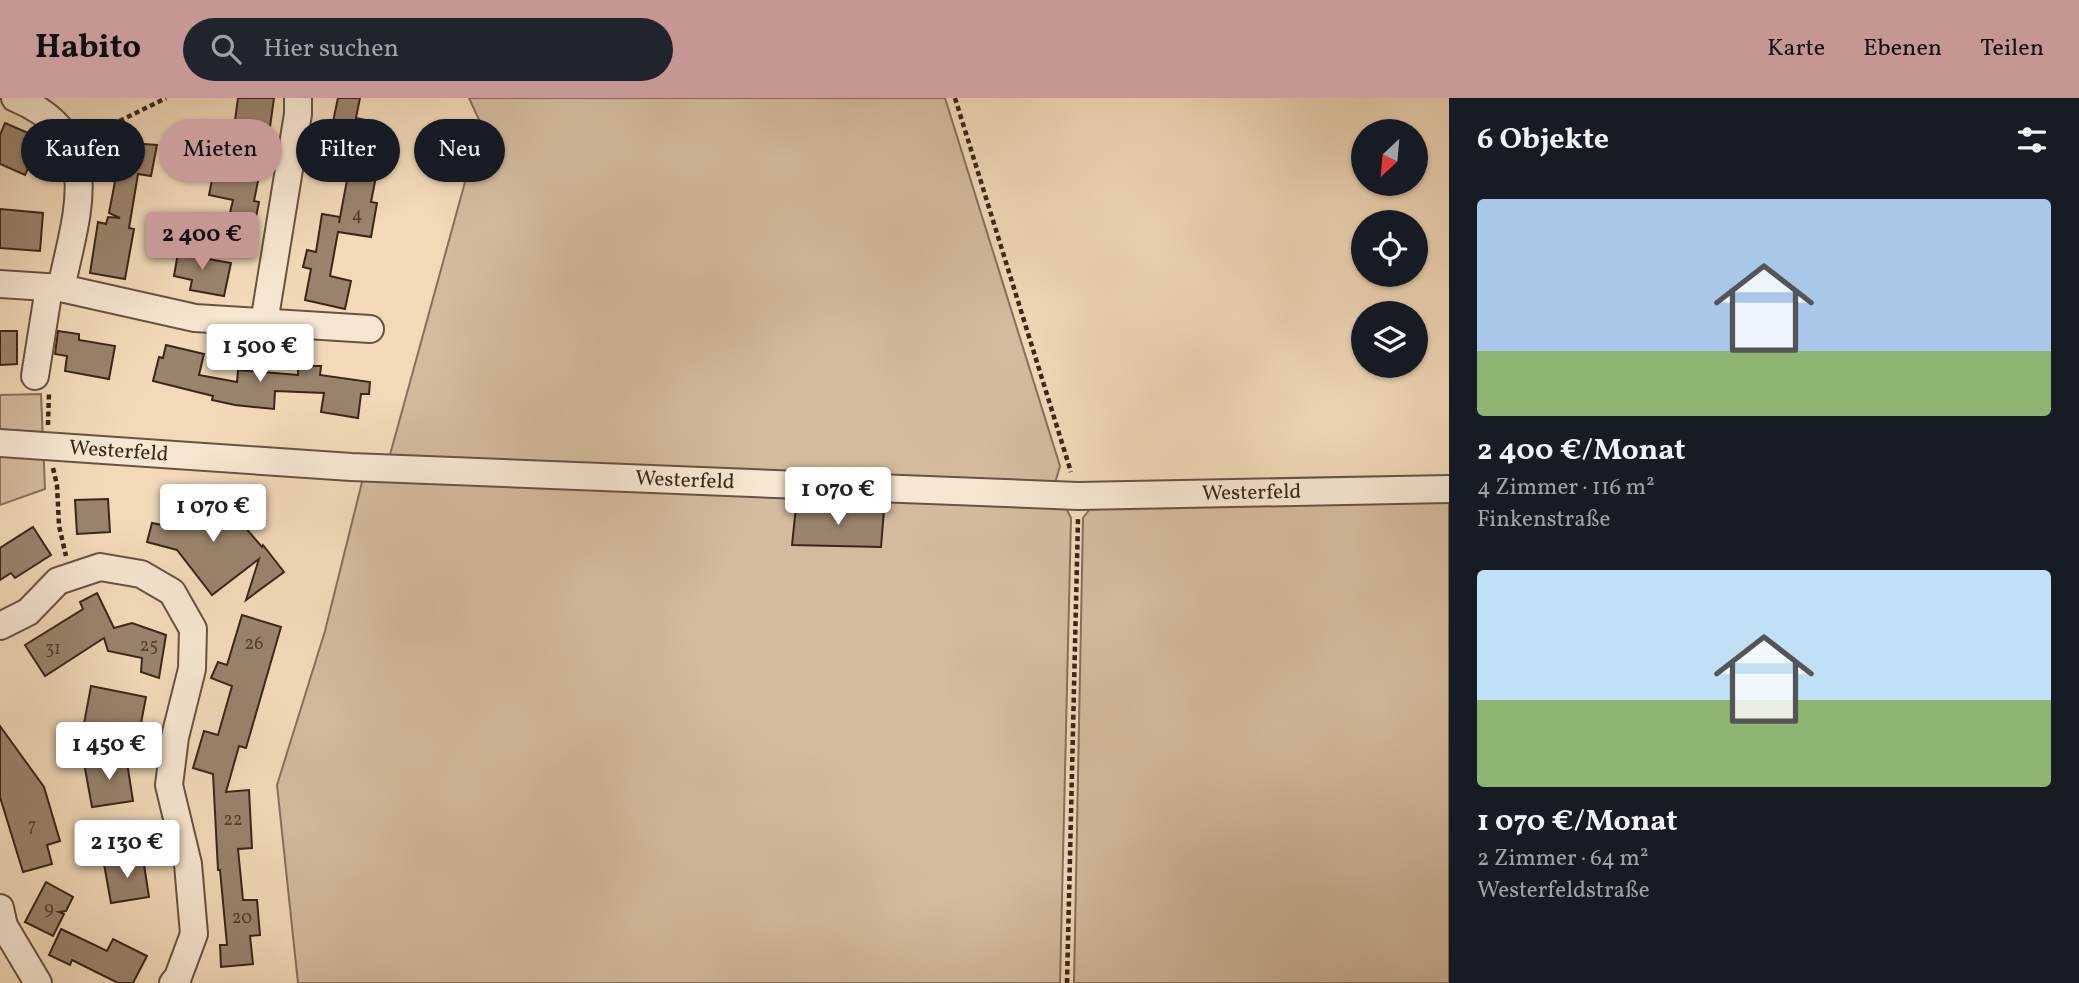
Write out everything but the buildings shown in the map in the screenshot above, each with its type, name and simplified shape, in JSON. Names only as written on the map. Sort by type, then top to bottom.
[{"type":"street","points":[[15,98],[34,106],[50,119]]},
{"type":"street","points":[[264,323],[298,114],[298,98]]},
{"type":"street","points":[[35,376],[55,288],[79,203],[78,182]]},
{"type":"street","points":[[0,284],[55,288],[195,318],[370,329]]},
{"type":"street","name":"Westerfeld","points":[[0,443],[351,467],[1078,496],[1449,489]]},
{"type":"street","points":[[0,626],[28,612],[58,581],[100,567],[141,574],[173,592],[193,629],[192,668],[175,737],[169,785],[188,864],[194,934],[178,977],[173,983]]},
{"type":"street","points":[[0,908],[4,926],[38,983]]},
{"type":"path","points":[[124,119],[166,98]]},
{"type":"path","points":[[955,98],[1078,496],[1067,983]]},
{"type":"path","points":[[35,376],[49,390],[47,447],[57,485],[59,526],[71,577]]},
{"type":"shaded area","points":[[469,98],[945,98],[1060,466],[1055,483],[388,462],[465,182],[505,182],[505,119],[479,119]]},
{"type":"shaded area","points":[[41,394],[45,489],[0,505],[0,395]]},
{"type":"shaded area","points":[[364,474],[1065,506],[1071,518],[1060,983],[298,983],[277,785],[325,631]]},
{"type":"shaded area","points":[[1449,495],[1449,983],[1074,983],[1083,518],[1095,502]]}]
